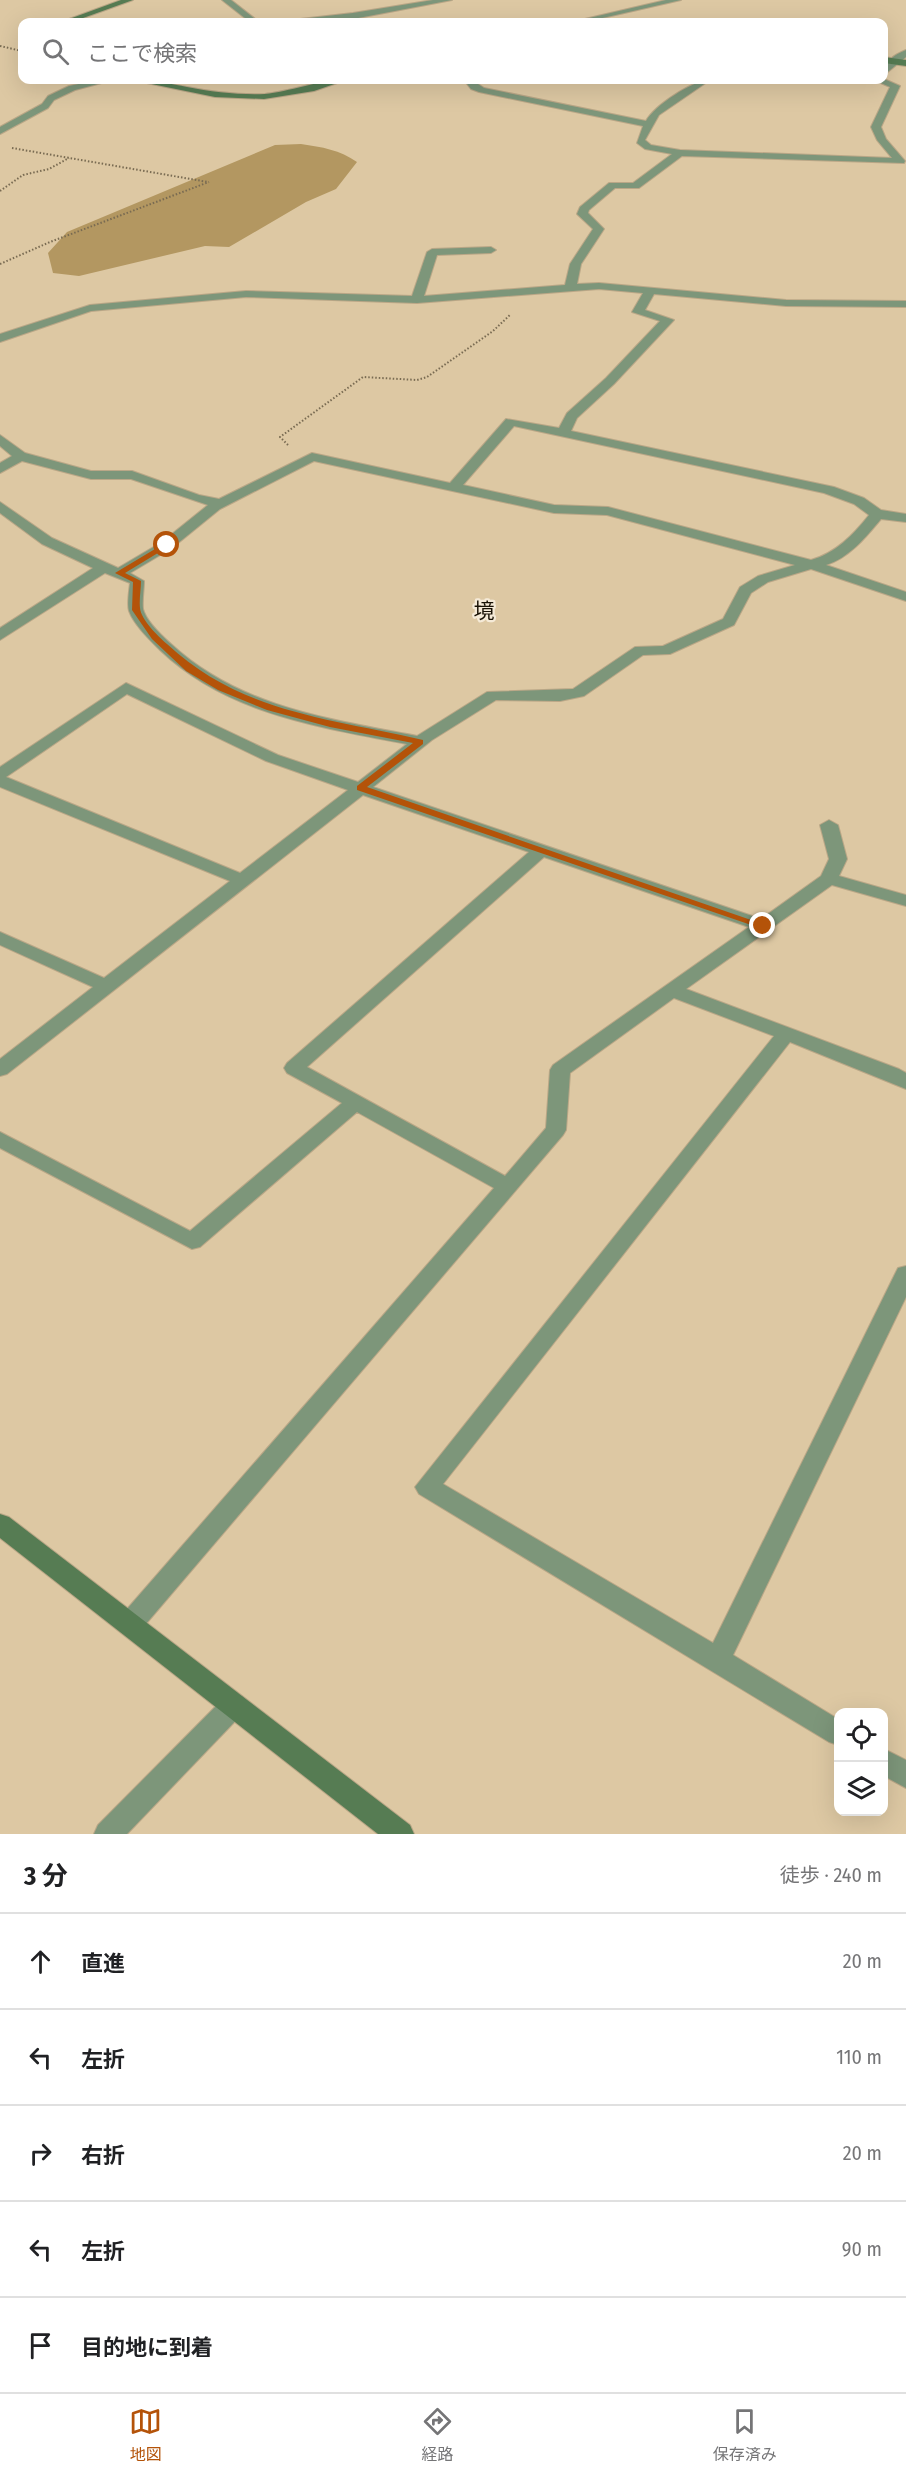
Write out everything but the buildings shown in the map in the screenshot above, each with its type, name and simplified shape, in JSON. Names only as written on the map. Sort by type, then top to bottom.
[{"type":"street","points":[[76,18],[129,0]]},
{"type":"street","points":[[226,0],[250,18]]},
{"type":"street","points":[[328,18],[448,0]]},
{"type":"street","points":[[594,18],[676,0]]},
{"type":"street","points":[[888,60],[906,53]]},
{"type":"street","points":[[888,60],[906,63]]},
{"type":"street","points":[[700,84],[655,113],[640,141],[642,144],[680,153],[900,161],[882,140],[876,127],[895,86],[888,83]]},
{"type":"street","points":[[0,130],[45,106],[51,98],[72,88],[90,84]]},
{"type":"street","points":[[156,84],[212,96],[254,98],[304,93],[330,84]]},
{"type":"street","points":[[471,84],[482,90],[648,124]]},
{"type":"street","points":[[571,287],[570,275],[577,259],[599,229],[582,214],[584,209],[613,185],[635,186],[680,153]]},
{"type":"street","points":[[417,300],[432,252],[491,250]]},
{"type":"street","points":[[0,338],[68,314],[120,304],[246,294],[417,300],[571,287],[651,290],[786,303],[906,304]]},
{"type":"street","points":[[564,432],[571,417],[610,381],[668,320],[638,312],[651,290]]},
{"type":"street","points":[[453,488],[512,422],[673,453],[829,490],[859,501],[877,514],[906,518]]},
{"type":"street","points":[[0,439],[20,456],[91,475],[132,475],[196,498],[221,503]]},
{"type":"street","points":[[0,469],[20,456]]},
{"type":"street","points":[[119,573],[167,545],[221,503],[312,457],[554,509],[608,511],[724,544],[812,565],[906,597]]},
{"type":"street","points":[[0,506],[19,526],[52,544],[137,581],[136,610],[155,637],[189,669],[221,688],[270,708],[330,724],[420,742]]},
{"type":"street","points":[[0,1069],[420,742],[493,695],[560,696],[578,693],[640,650],[665,651],[729,622],[745,590],[763,579],[834,558],[861,534],[877,514]]},
{"type":"street","points":[[0,635],[104,567]]},
{"type":"street","points":[[0,774],[126,688],[272,758],[763,926]]},
{"type":"street","points":[[0,781],[242,880]]},
{"type":"street","points":[[130,1624],[556,1130],[560,1070],[829,879],[838,859],[829,825]]},
{"type":"street","points":[[507,1186],[294,1068],[541,850]]},
{"type":"street","points":[[829,879],[906,901]]},
{"type":"street","points":[[0,938],[106,986]]},
{"type":"street","points":[[672,991],[892,1074],[906,1082]]},
{"type":"street","points":[[786,1034],[427,1487],[718,1659],[834,1731]]},
{"type":"street","points":[[0,1139],[192,1241],[355,1103]]},
{"type":"street","points":[[718,1659],[906,1274]]},
{"type":"street","points":[[0,1524],[400,1834]]},
{"type":"street","points":[[108,1834],[234,1705]]},
{"type":"street","points":[[886,1762],[906,1775]]},
{"type":"path","points":[[0,46],[18,50]]},
{"type":"path","points":[[0,264],[50,242],[209,182],[12,148]]},
{"type":"path","points":[[0,191],[23,176],[49,169],[69,157]]},
{"type":"path","points":[[312,457],[282,442],[280,436],[363,378],[417,380],[427,377],[494,331],[517,307],[524,291]]},
{"type":"shaded area","points":[[301,144],[337,152],[357,162],[336,189],[306,202],[229,247],[205,246],[79,276],[53,273],[48,253],[67,232],[275,145]]},
{"type":"district","name":"境","points":[[484,611]]},
{"type":"route","points":[[167,545],[119,573],[137,581],[136,610],[155,637],[189,669],[221,688],[270,708],[330,724],[420,742],[361,788],[763,926]]}]
